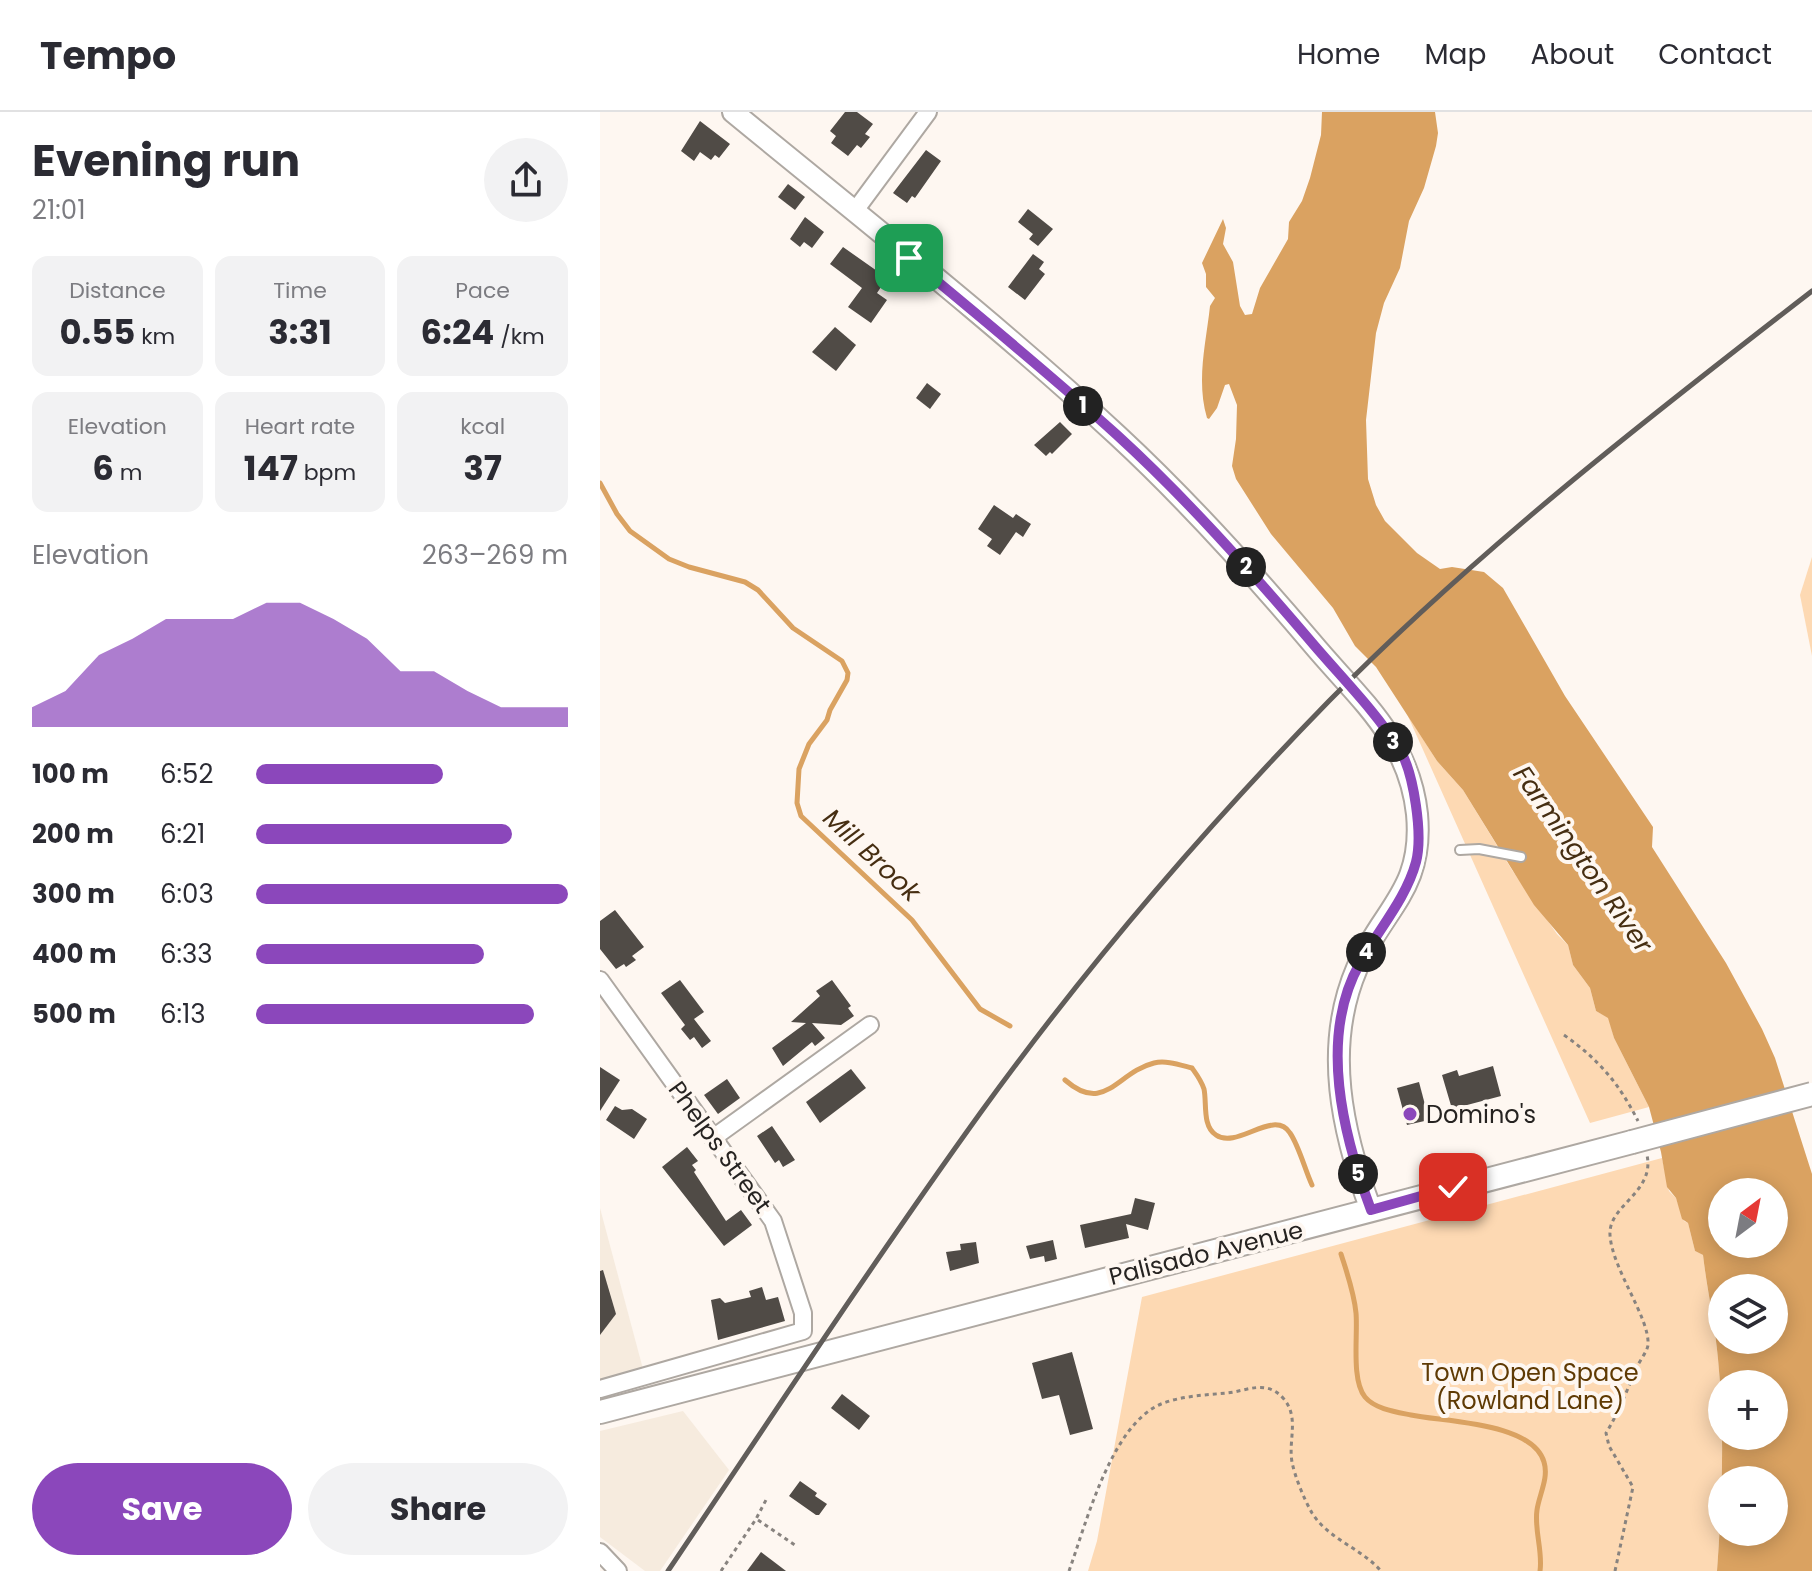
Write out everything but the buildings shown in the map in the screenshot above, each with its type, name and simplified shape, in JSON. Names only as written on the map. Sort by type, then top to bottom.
[{"type":"main road","name":"Palisado Avenue","points":[[600,1412],[1812,1094]]},
{"type":"street","points":[[733,112],[1022,352],[1128,446],[1268,591],[1366,703],[1400,751],[1414,791],[1416,861],[1406,886],[1357,966],[1342,1012],[1340,1033],[1338,1070],[1342,1102],[1352,1151],[1371,1210]]},
{"type":"street","points":[[854,212],[928,112]]},
{"type":"street","name":"Phelps Street","points":[[600,980],[773,1221],[803,1313],[803,1331],[600,1389]]},
{"type":"street","points":[[713,1138],[870,1025]]},
{"type":"street","points":[[600,1552],[618,1571]]},
{"type":"lane","points":[[1460,850],[1479,849],[1521,857]]},
{"type":"path","points":[[1564,1035],[1591,1054],[1622,1090],[1638,1119],[1639,1140],[1649,1160],[1646,1179],[1616,1218],[1610,1235],[1616,1264],[1645,1329],[1648,1346],[1606,1433],[1609,1446],[1633,1487],[1615,1571]]},
{"type":"path","points":[[1069,1571],[1096,1492],[1123,1440],[1149,1411],[1176,1399],[1238,1392],[1261,1386],[1277,1392],[1290,1406],[1293,1422],[1292,1465],[1310,1510],[1326,1530],[1361,1552],[1381,1571]]},
{"type":"path","points":[[721,1571],[766,1500]]},
{"type":"path","points":[[756,1519],[795,1545]]},
{"type":"shaded area","points":[[600,1208],[647,1384],[600,1396]]},
{"type":"shaded area","points":[[683,1411],[729,1470],[660,1571],[645,1571],[600,1537],[600,1431]]},
{"type":"green space","points":[[1812,557],[1812,656],[1800,595]]},
{"type":"green space","points":[[1407,714],[1437,761],[1463,790],[1512,870],[1568,945],[1573,965],[1590,988],[1596,1011],[1609,1018],[1614,1038],[1649,1107],[1590,1123]]},
{"type":"green space","name":"Town Open Space (Rowland Lane)","points":[[1662,1158],[1669,1191],[1676,1198],[1684,1221],[1688,1223],[1695,1251],[1703,1255],[1708,1288],[1708,1354],[1717,1354],[1719,1370],[1708,1370],[1708,1450],[1722,1450],[1721,1466],[1708,1466],[1708,1546],[1718,1546],[1717,1571],[1088,1571],[1097,1541],[1142,1297]]},
{"type":"water","name":"Farmington River","points":[[1322,112],[1435,112],[1436,146],[1424,188],[1409,221],[1400,268],[1384,303],[1376,333],[1366,420],[1368,479],[1385,521],[1417,553],[1440,569],[1452,567],[1484,572],[1503,588],[1565,696],[1653,827],[1652,847],[1726,963],[1775,1058],[1812,1174],[1812,1571],[1717,1571],[1718,1546],[1788,1546],[1788,1466],[1721,1466],[1722,1450],[1788,1450],[1788,1370],[1719,1370],[1718,1354],[1788,1354],[1788,1274],[1708,1274],[1708,1288],[1703,1255],[1695,1251],[1688,1223],[1682,1219],[1676,1198],[1667,1187],[1649,1107],[1614,1038],[1608,1018],[1596,1011],[1590,988],[1573,965],[1568,945],[1534,905],[1463,790],[1437,761],[1376,667],[1355,646],[1333,608],[1271,534],[1236,479],[1232,466],[1237,405],[1229,384],[1225,385],[1217,408],[1207,418],[1202,390],[1203,362],[1210,306],[1215,298],[1206,287],[1202,263],[1223,219],[1226,228],[1223,244],[1233,262],[1240,306],[1245,315],[1252,314],[1260,288],[1288,239],[1289,222],[1302,201],[1321,135]]},
{"type":"waterway","name":"Mill Brook","points":[[600,483],[630,531],[669,559],[745,582],[758,590],[793,628],[842,661],[848,673],[847,680],[827,720],[809,744],[799,769],[797,803],[801,816],[912,920],[980,1009],[1010,1026]]},
{"type":"waterway","name":"Mill Brook","points":[[1065,1080],[1079,1090],[1091,1093],[1111,1088],[1154,1063],[1168,1062],[1192,1068],[1204,1089],[1207,1120],[1216,1135],[1234,1138],[1265,1127],[1283,1127],[1293,1138],[1312,1185]]},
{"type":"waterway","name":"Mill Brook","points":[[1341,1254],[1355,1305],[1358,1380],[1365,1397],[1392,1411],[1505,1431],[1536,1449],[1545,1468],[1536,1518],[1540,1571]]},
{"type":"railway","points":[[668,1571],[981,1112],[1104,952],[1192,849],[1329,701],[1444,591],[1625,438],[1812,291]]},
{"type":"place","name":"Domino's","points":[[1410,1114]]},
{"type":"route","points":[[909,258],[1118,436],[1160,478],[1268,591],[1366,703],[1400,751],[1414,791],[1416,861],[1406,886],[1357,966],[1342,1012],[1338,1070],[1352,1151],[1371,1210],[1453,1187]]}]
